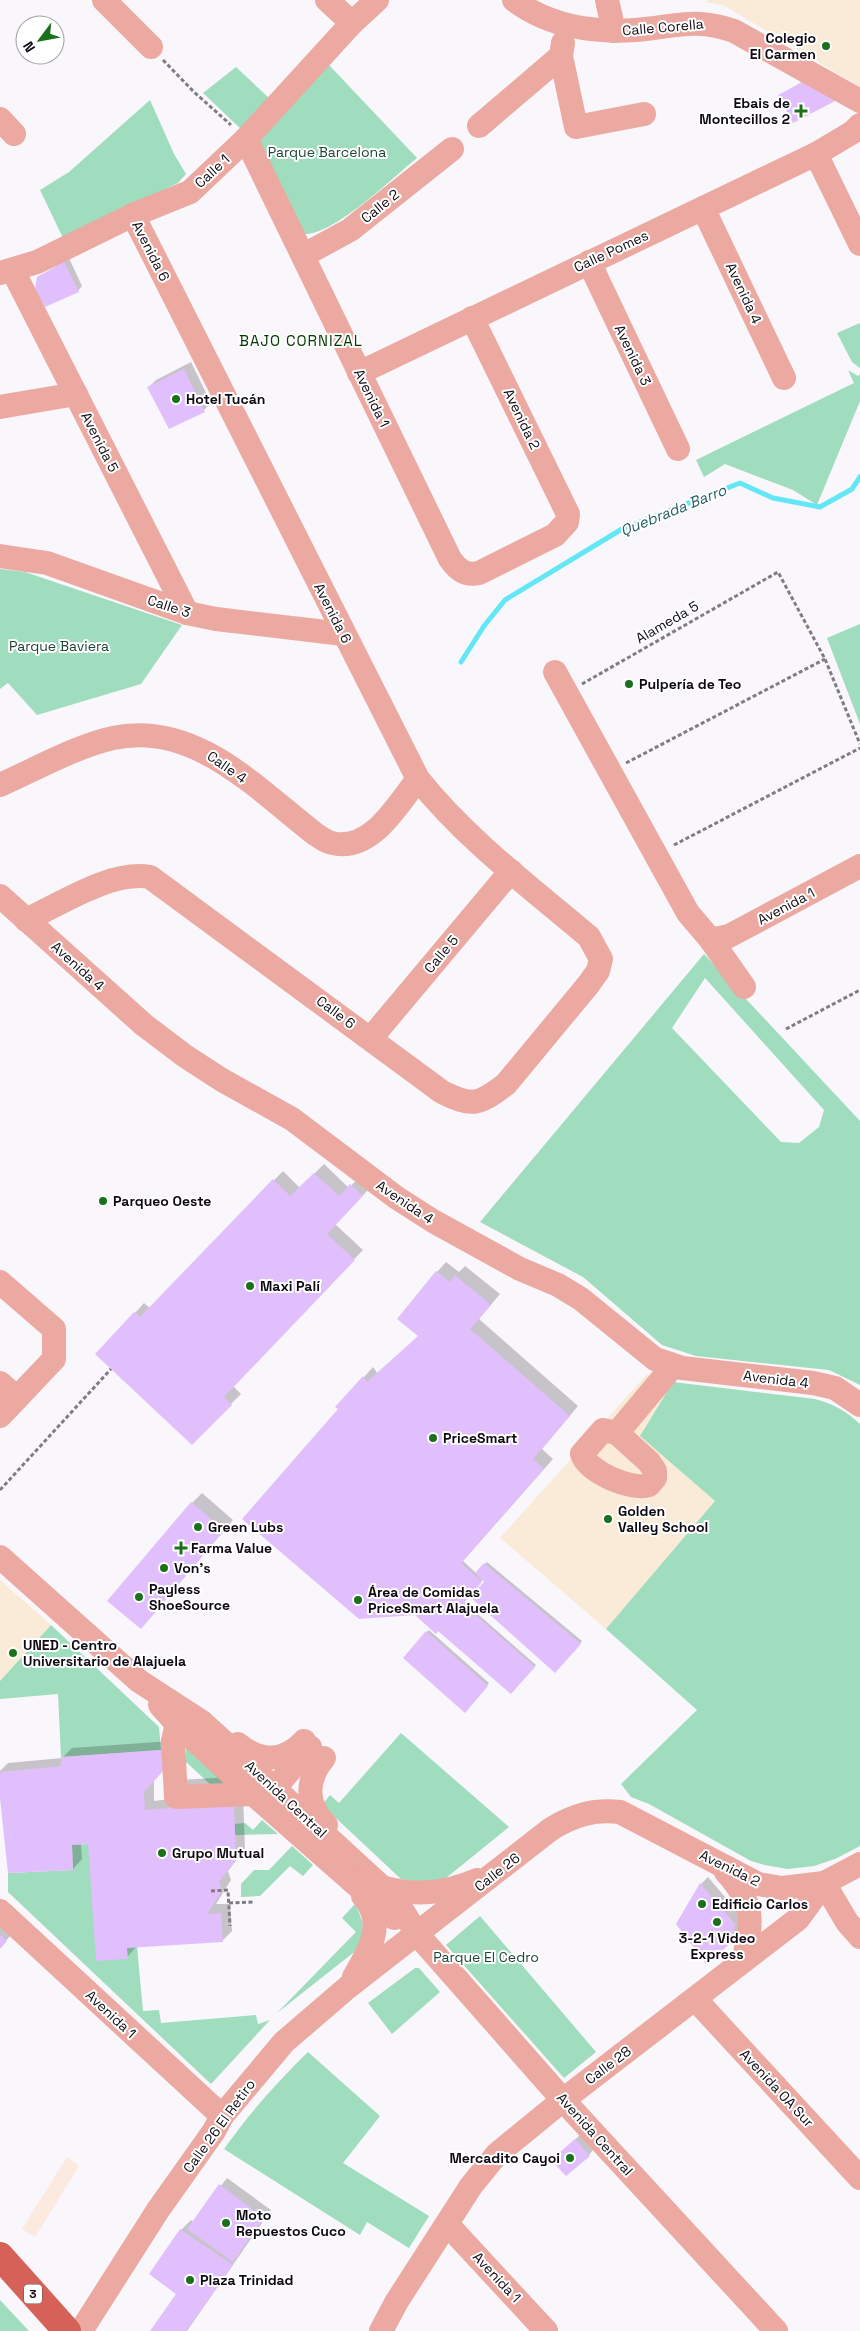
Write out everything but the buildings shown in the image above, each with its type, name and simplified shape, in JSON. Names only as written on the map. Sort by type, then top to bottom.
[{"type":"main road","name":"3","points":[[0,2256],[67,2331]]},
{"type":"street","points":[[104,0],[151,47]]},
{"type":"street","points":[[328,0],[352,23]]},
{"type":"street","name":"Calle 1","points":[[6,272],[62,251],[133,215],[190,192],[246,139],[352,23],[377,0]]},
{"type":"street","name":"Calle Corella","points":[[514,0],[550,20],[614,31],[686,23],[713,24],[734,31],[860,101]]},
{"type":"street","points":[[607,0],[614,31]]},
{"type":"street","points":[[565,24],[561,56],[576,127],[644,114]]},
{"type":"street","points":[[479,126],[561,56]]},
{"type":"street","name":"Calle Pomes","points":[[359,372],[816,154],[853,132],[860,125]]},
{"type":"street","name":"Avenida 1","points":[[246,139],[450,559],[464,573]]},
{"type":"street","name":"Calle 2","points":[[304,255],[350,230],[452,149]]},
{"type":"street","points":[[816,154],[860,244]]},
{"type":"street","name":"Avenida 4","points":[[703,208],[784,378]]},
{"type":"street","name":"Avenida 6","points":[[133,215],[343,634],[418,779],[436,803],[589,937],[601,958]]},
{"type":"street","name":"Avenida 3","points":[[589,262],[678,449]]},
{"type":"street","name":"Avenida 5","points":[[6,272],[76,394],[187,613]]},
{"type":"street","name":"Avenida 2","points":[[464,573],[471,575],[479,573],[555,535],[567,522],[568,514],[472,318]]},
{"type":"street","points":[[0,407],[76,394]]},
{"type":"street","name":"Calle 3","points":[[0,556],[46,564],[187,613],[216,619],[343,634]]},
{"type":"street","points":[[555,672],[688,913],[711,940],[744,987]]},
{"type":"street","name":"Calle 4","points":[[0,784],[83,748],[113,738],[134,736],[174,739],[192,745],[223,762],[315,834],[331,843],[349,845],[363,840],[377,830],[418,779]]},
{"type":"street","name":"Avenida 1","points":[[711,940],[729,936],[860,866]]},
{"type":"street","name":"Calle 5","points":[[371,1038],[512,871]]},
{"type":"street","name":"Calle 6","points":[[26,920],[107,882],[131,876],[150,877],[442,1092],[462,1102],[476,1102],[490,1097],[506,1084],[588,985],[598,971],[601,958]]},
{"type":"street","name":"Avenida 4","points":[[0,896],[144,1024],[185,1056],[222,1080],[292,1119],[397,1198],[433,1221],[520,1269],[558,1285],[581,1299],[648,1355],[673,1366],[835,1388],[860,1405]]},
{"type":"street","points":[[0,1282],[54,1329],[54,1359],[8,1391],[0,1416]]},
{"type":"street","points":[[617,1433],[673,1366]]},
{"type":"street","name":"Avenida Central","points":[[0,1557],[138,1682],[177,1724]]},
{"type":"street","name":"Avenida Central","points":[[138,1682],[202,1722],[253,1794],[356,1875],[381,1886],[396,1900],[416,1934],[563,2100],[776,2331]]},
{"type":"street","points":[[170,1701],[210,1719],[246,1750],[258,1757],[280,1757],[294,1751],[314,1749]]},
{"type":"street","points":[[227,1758],[197,1731],[177,1724],[172,1741],[176,1797],[253,1794]]},
{"type":"street","points":[[314,1749],[280,1782],[278,1792],[283,1809],[389,1905],[404,1914],[422,1919],[436,1919]]},
{"type":"street","points":[[314,1749],[317,1766],[311,1784],[314,1808],[324,1823],[355,1851],[356,1875],[374,1914],[376,1926],[369,1951],[348,1987]]},
{"type":"street","name":"Avenida Central","points":[[227,1758],[278,1792],[356,1875],[384,1911],[416,1934]]},
{"type":"street","name":"Avenida 2","points":[[580,1814],[608,1811],[620,1812],[665,1834],[745,1879],[770,1886],[796,1888],[824,1883]]},
{"type":"street","name":"Calle 26","points":[[416,1934],[551,1829],[580,1814]]},
{"type":"street","name":"Calle 28","points":[[381,2331],[397,2301],[471,2186],[497,2154],[563,2100],[798,1919],[824,1883],[860,1864]]},
{"type":"street","points":[[719,1866],[744,1895],[749,1907],[751,1933],[743,1961]]},
{"type":"street","points":[[381,1886],[404,1893],[432,1893],[459,1888],[497,1872]]},
{"type":"street","points":[[824,1883],[847,1922],[860,1937]]},
{"type":"street","name":"Avenida 1","points":[[0,1911],[222,2116]]},
{"type":"street","name":"Calle 26 El Retiro","points":[[81,2331],[158,2210],[214,2131],[222,2116],[284,2042],[348,1987],[416,1934]]},
{"type":"street","name":"Avenida 0A Sur","points":[[695,1999],[860,2178]]},
{"type":"street","name":"Avenida 1","points":[[447,2224],[546,2331]]},
{"type":"path","points":[[151,47],[194,92],[246,139]]},
{"type":"path","name":"Alameda 5","points":[[566,692],[778,572],[825,659]]},
{"type":"path","points":[[610,771],[825,659],[860,744]]},
{"type":"path","points":[[655,855],[860,748]]},
{"type":"path","points":[[786,1029],[860,990]]},
{"type":"path","points":[[0,1490],[111,1369]]},
{"type":"path","points":[[211,1891],[228,1890],[230,1926]]},
{"type":"path","points":[[229,1903],[254,1902]]},
{"type":"shaded area","name":"Colegio El Carmen","points":[[709,0],[860,0],[860,87],[723,5],[705,2]]},
{"type":"shaded area","name":"Golden Valley School","points":[[647,1374],[673,1382],[640,1436],[715,1501],[606,1629],[500,1538]]},
{"type":"shaded area","name":"UNED - Centro Universitario de Alajuela","points":[[0,1580],[51,1625],[0,1681]]},
{"type":"shaded area","points":[[67,2157],[79,2166],[35,2237],[22,2229]]},
{"type":"green space","name":"Parque Barcelona","points":[[329,65],[417,158],[378,192],[345,217],[315,232],[302,234],[252,140]]},
{"type":"green space","points":[[236,67],[270,99],[242,130],[203,93]]},
{"type":"green space","points":[[150,100],[174,154],[186,174],[178,183],[63,238],[40,190],[69,172]]},
{"type":"green space","points":[[860,323],[860,368],[852,362],[837,333]]},
{"type":"green space","points":[[848,370],[858,376],[860,374],[860,401],[817,505],[793,490],[725,464],[704,477],[696,460],[854,383]]},
{"type":"green space","name":"Parque Baviera","points":[[0,569],[25,572],[182,625],[141,684],[37,715],[8,683],[0,689]]},
{"type":"green space","points":[[860,624],[860,724],[827,638]]},
{"type":"green space","points":[[704,954],[860,1121],[860,1385],[829,1370],[696,1356],[662,1345],[583,1277],[480,1222]],"holes":[[[705,978],[824,1110],[819,1127],[799,1143],[781,1142],[672,1028]]]},
{"type":"green space","points":[[673,1382],[815,1399],[839,1408],[860,1424],[860,1846],[835,1859],[814,1866],[787,1869],[751,1861],[649,1804],[631,1797],[621,1784],[697,1710],[606,1629],[715,1501],[640,1436]]},
{"type":"green space","points":[[51,1625],[159,1727],[161,1750],[61,1757],[58,1694],[0,1699],[0,1681]]},
{"type":"green space","points":[[401,1733],[509,1827],[446,1878],[430,1883],[401,1879],[322,1805],[330,1795],[339,1803]]},
{"type":"green space","points":[[186,1745],[232,1790],[212,1786],[186,1762]]},
{"type":"green space","points":[[262,1820],[278,1834],[235,1835],[234,1824],[245,1823],[253,1830]]},
{"type":"green space","points":[[88,1844],[127,1948],[137,1947],[143,2011],[159,2010],[161,2023],[256,2015],[258,2024],[270,2020],[211,2084],[8,1892],[8,1873],[73,1870],[72,1845]]},
{"type":"green space","points":[[292,1846],[313,1865],[303,1876],[290,1866],[260,1896],[241,1897],[241,1884],[254,1870],[269,1870]]},
{"type":"green space","points":[[355,1904],[363,1926],[358,1949],[277,2013],[356,1932],[342,1918]]},
{"type":"green space","name":"Parque El Cedro","points":[[480,1916],[596,2052],[564,2078],[446,1945]]},
{"type":"green space","points":[[415,1968],[419,1968],[440,1992],[392,2034],[368,2003]]},
{"type":"green space","points":[[308,2052],[380,2116],[343,2163],[429,2216],[409,2248],[367,2222],[360,2235],[224,2149],[243,2123]]},
{"type":"green space","points":[[0,2300],[29,2331],[0,2331]]},
{"type":"waterway","name":"Quebrada Barro","points":[[461,662],[484,626],[505,600],[622,529],[740,483],[773,498],[820,507],[852,489],[860,477]]},
{"type":"place","name":"Colegio El Carmen","points":[[826,46]]},
{"type":"place","name":"Ebais de Montecillos 2","points":[[801,111]]},
{"type":"place","name":"Hotel Tucán","points":[[176,399]]},
{"type":"place","name":"Pulpería de Teo","points":[[629,684]]},
{"type":"place","name":"Parqueo Oeste","points":[[103,1201]]},
{"type":"place","name":"Maxi Palí","points":[[250,1286]]},
{"type":"place","name":"PriceSmart","points":[[433,1438]]},
{"type":"place","name":"Golden Valley School","points":[[608,1519]]},
{"type":"place","name":"Green Lubs","points":[[198,1527]]},
{"type":"place","name":"Farma Value","points":[[181,1548]]},
{"type":"place","name":"Von's","points":[[164,1568]]},
{"type":"place","name":"Payless ShoeSource","points":[[139,1597]]},
{"type":"place","name":"Área de Comidas PriceSmart Alajuela","points":[[358,1600]]},
{"type":"place","name":"UNED - Centro Universitario de Alajuela","points":[[13,1653]]},
{"type":"place","name":"Grupo Mutual","points":[[162,1853]]},
{"type":"place","name":"Edificio Carlos","points":[[702,1904]]},
{"type":"place","name":"3-2-1 Video Express","points":[[717,1922]]},
{"type":"place","name":"Mercadito Cayoi","points":[[570,2158]]},
{"type":"place","name":"Moto Repuestos Cuco","points":[[226,2223]]},
{"type":"place","name":"Plaza Trinidad","points":[[190,2280]]},
{"type":"district","name":"BAJO CORNIZAL","points":[[301,340]]}]
